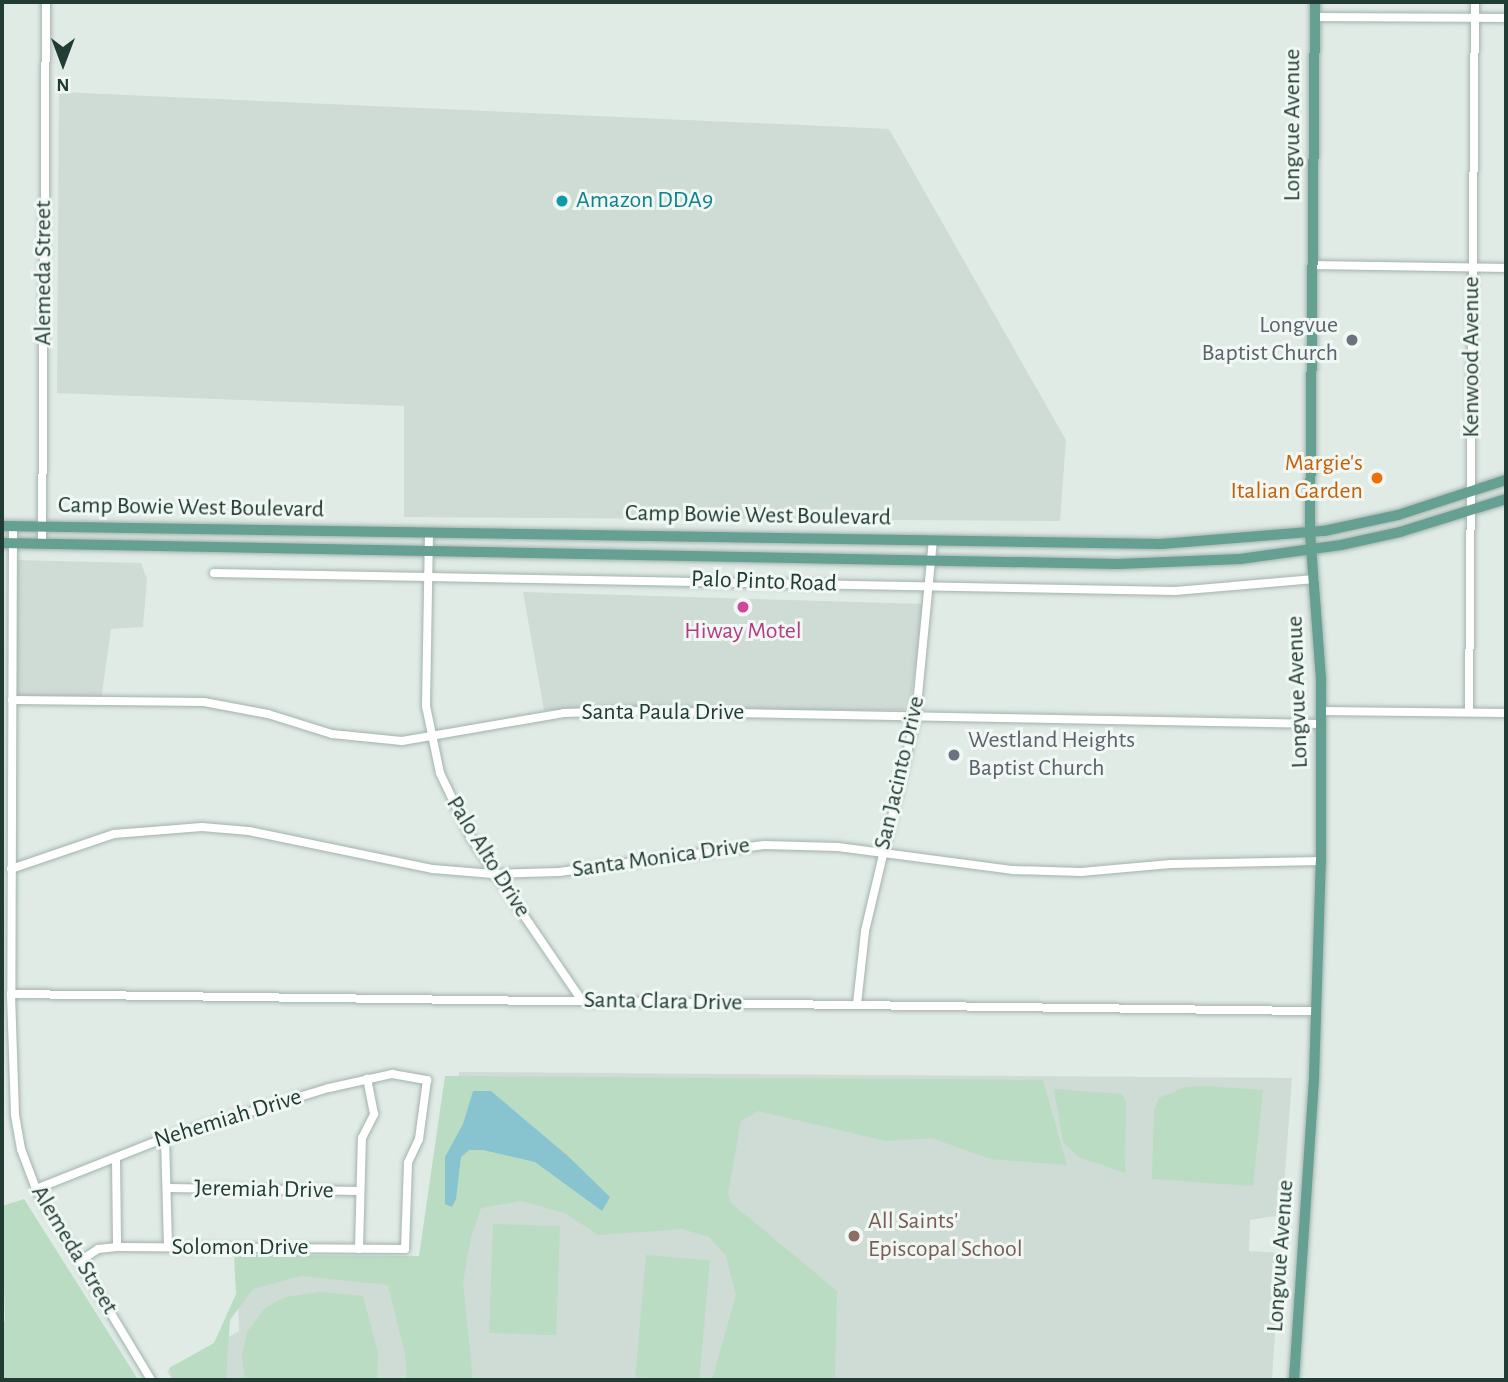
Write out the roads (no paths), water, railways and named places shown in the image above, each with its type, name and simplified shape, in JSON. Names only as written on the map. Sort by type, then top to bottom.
[{"type":"main road","name":"Longvue Avenue","points":[[1294,1380],[1316,1011],[1321,861],[1321,711],[1310,532],[1315,2]]},
{"type":"main road","name":"Camp Bowie West Boulevard","points":[[7,526],[1161,544],[1310,532],[1398,515],[1506,480]]},
{"type":"main road","name":"Camp Bowie West Boulevard","points":[[7,543],[428,548],[1118,564],[1240,559],[1311,549],[1400,532],[1506,499]]},
{"type":"main road","points":[[677,553],[678,535]]},
{"type":"street","name":"Alemeda Street","points":[[42,543],[46,2]]},
{"type":"street","name":"Kenwood Avenue","points":[[1469,712],[1475,2]]},
{"type":"street","points":[[1314,17],[1506,18]]},
{"type":"street","points":[[1314,265],[1506,268]]},
{"type":"street","name":"Alemeda Street","points":[[7,526],[12,700],[11,994],[15,1115],[36,1189],[151,1380]]},
{"type":"street","name":"Palo Alto Drive","points":[[429,533],[426,706],[430,738],[450,800],[493,874],[582,1001]]},
{"type":"street","name":"San Jacinto Drive","points":[[858,1004],[865,931],[916,716],[931,589],[933,540]]},
{"type":"street","name":"Palo Pinto Road","points":[[214,573],[702,580],[931,589],[1175,591],[1314,579]]},
{"type":"street","name":"Santa Paula Drive","points":[[12,700],[204,702],[356,738],[430,738],[564,713],[602,712],[1321,724]]},
{"type":"street","points":[[1321,711],[1506,713]]},
{"type":"street","name":"Santa Monica Drive","points":[[11,869],[114,834],[202,827],[249,831],[433,869],[493,874],[559,872],[764,845],[883,853],[1013,870],[1081,872],[1171,864],[1321,861]]},
{"type":"street","name":"Santa Clara Drive","points":[[11,994],[1316,1011]]},
{"type":"street","name":"Nehemiah Drive","points":[[36,1189],[116,1160],[125,1152],[165,1138],[392,1074],[426,1080],[419,1139],[408,1163],[405,1249]]},
{"type":"street","points":[[359,1249],[362,1138],[374,1114],[367,1080]]},
{"type":"street","points":[[165,1138],[168,1247]]},
{"type":"street","points":[[116,1160],[117,1247]]},
{"type":"street","name":"Jeremiah Drive","points":[[168,1188],[360,1191]]},
{"type":"street","name":"Solomon Drive","points":[[80,1261],[98,1249],[117,1247],[405,1249]]},
{"type":"water","points":[[473,1091],[491,1091],[569,1157],[610,1197],[602,1211],[535,1162],[483,1150],[469,1150],[461,1157],[456,1199],[452,1207],[445,1204],[445,1157],[463,1124]]},
{"type":"place","name":"Amazon DDA9","points":[[562,201]]},
{"type":"place","name":"Longvue Baptist Church","points":[[1352,340]]},
{"type":"place","name":"Margie's Italian Garden","points":[[1377,478]]},
{"type":"place","name":"Hiway Motel","points":[[743,607]]},
{"type":"place","name":"Westland Heights Baptist Church","points":[[954,755]]},
{"type":"place","name":"All Saints' Episcopal School","points":[[854,1236]]}]
